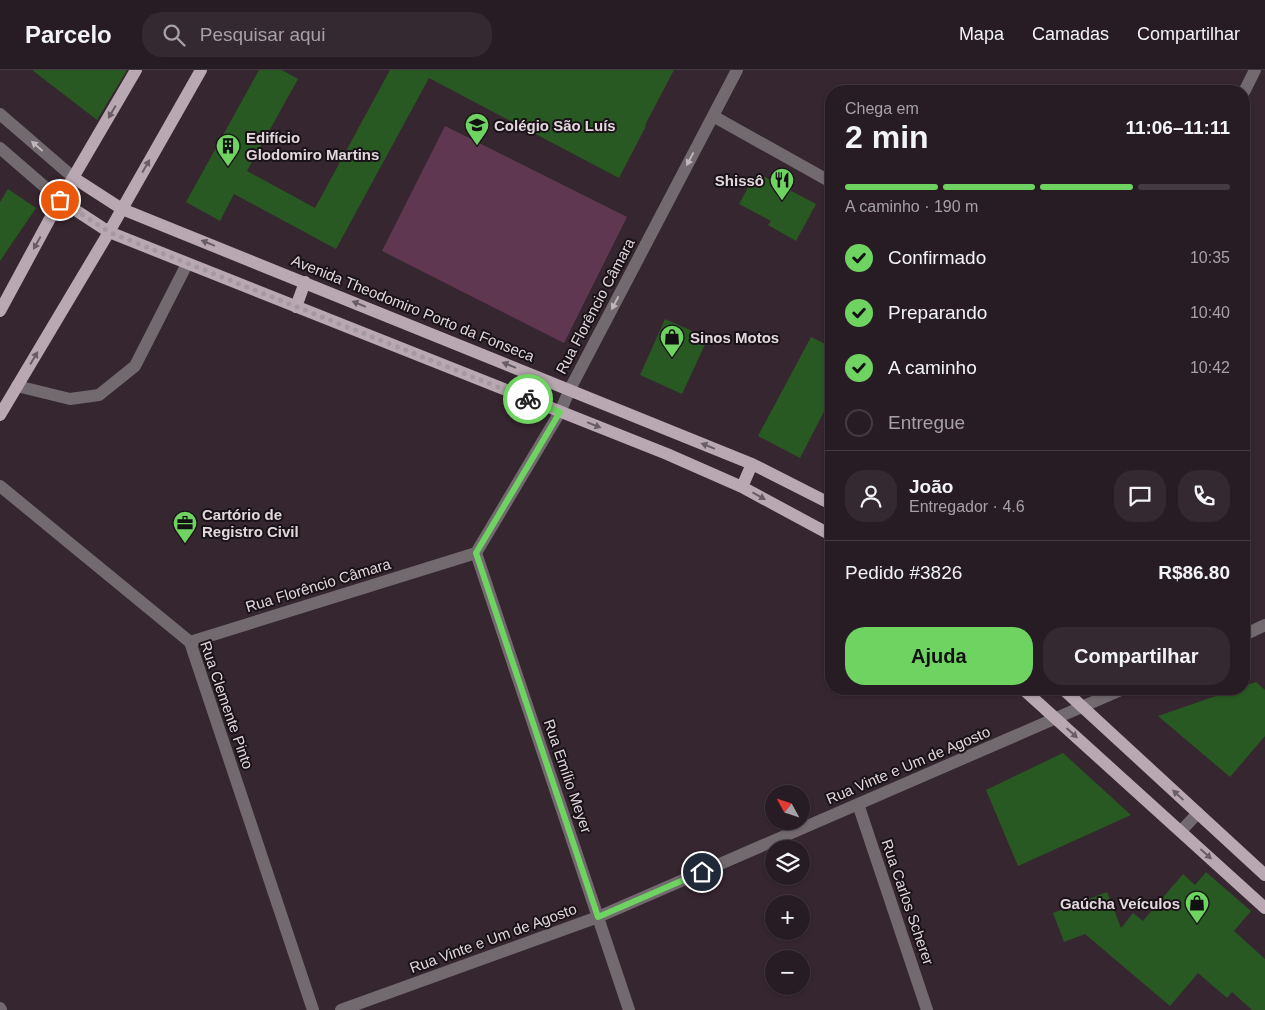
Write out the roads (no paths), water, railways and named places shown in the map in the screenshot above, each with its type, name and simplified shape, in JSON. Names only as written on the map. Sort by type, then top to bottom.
[{"type":"main road","points":[[0,311],[60,200],[136,70]]},
{"type":"main road","points":[[0,415],[109,232],[201,70]]},
{"type":"main road","name":"Avenida Theodomiro Porto da Fonseca","points":[[74,178],[122,208],[752,464],[825,501]]},
{"type":"main road","points":[[60,200],[109,232],[560,412],[742,487],[825,532]]},
{"type":"main road","points":[[296,307],[305,282]]},
{"type":"main road","points":[[742,487],[752,464]]},
{"type":"main road","points":[[1030,695],[1265,908]]},
{"type":"main road","points":[[1070,695],[1265,875]]},
{"type":"street","name":"Rua Florêncio Câmara","points":[[190,642],[476,553],[560,412],[570,389],[737,70]]},
{"type":"street","points":[[1248,85],[1255,70]]},
{"type":"street","name":"Avenida Theodomiro Porto da Fonseca","points":[[0,114],[74,178]]},
{"type":"street","points":[[713,116],[825,179]]},
{"type":"street","points":[[0,148],[60,200]]},
{"type":"street","points":[[17,386],[70,399],[99,395],[135,366],[187,264]]},
{"type":"street","name":"Rua Clemente Pinto","points":[[0,486],[190,642],[313,1010]]},
{"type":"street","name":"Rua Emílio Meyer","points":[[476,553],[630,1010]]},
{"type":"street","points":[[1250,632],[1265,626]]},
{"type":"street","name":"Rua Vinte e Um de Agosto","points":[[341,1010],[598,917],[1110,695]]},
{"type":"street","name":"Rua Carlos Scherer","points":[[858,804],[927,1010]]},
{"type":"street","points":[[1181,831],[1198,813]]},
{"type":"place","name":"Colégio São Luís","points":[[477,146]]},
{"type":"place","name":"Edifício Glodomiro Martins","points":[[228,167]]},
{"type":"place","name":"Shissô","points":[[782,201]]},
{"type":"place","name":"Sinos Motos","points":[[672,358]]},
{"type":"place","name":"Cartório de Registro Civil","points":[[185,544]]},
{"type":"place","name":"Gaúcha Veículos","points":[[1197,924]]}]
